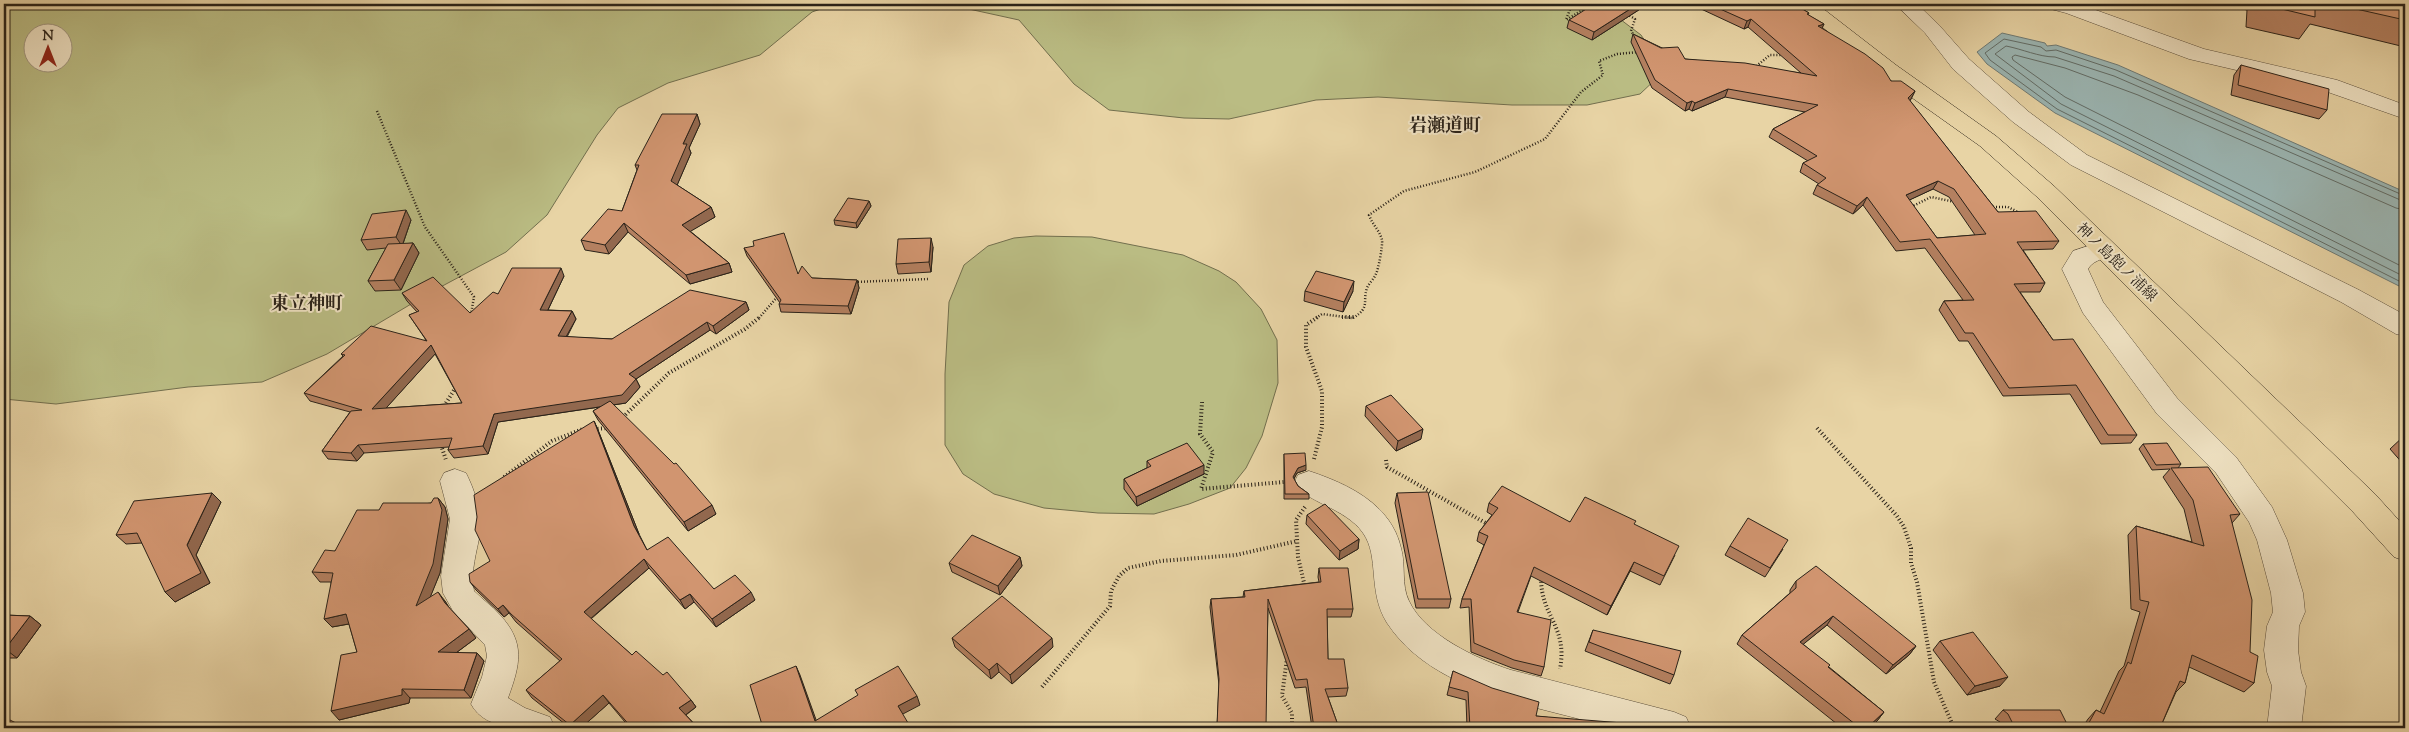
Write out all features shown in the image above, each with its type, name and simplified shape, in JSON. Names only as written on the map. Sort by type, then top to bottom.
[{"type":"main road","name":"神ノ島飽ノ浦線","points":[[1805,4],[1888,70],[1988,141],[2045,191],[2364,503],[2405,548]]},
{"type":"street","points":[[1905,4],[1932,28],[1961,64],[2021,117],[2079,160],[2350,296],[2405,327]]},
{"type":"street","points":[[2054,4],[2072,8],[2197,54],[2329,85],[2405,112]]},
{"type":"street","points":[[2103,249],[2082,257],[2075,269],[2092,306],[2167,406],[2226,465],[2261,516],[2272,540],[2288,593],[2288,612],[2283,626],[2281,650],[2289,686],[2284,728]]},
{"type":"street","points":[[455,481],[465,513],[465,526],[457,577],[459,595],[491,625],[503,651],[504,665],[488,704],[516,720],[538,728]]},
{"type":"street","points":[[1309,482],[1341,496],[1360,508],[1374,524],[1382,536],[1386,551],[1390,596],[1403,620],[1427,644],[1448,658],[1489,678],[1674,728]]},
{"type":"path","points":[[1572,4],[1566,20],[1591,4],[1600,6]]},
{"type":"path","points":[[1626,14],[1635,19],[1631,31],[1636,38]]},
{"type":"path","points":[[1306,589],[1298,557],[1296,520],[1308,503],[1309,482],[1314,471],[1315,449],[1322,427],[1322,391],[1306,347],[1306,325],[1322,314],[1353,318],[1361,313],[1366,305],[1367,288],[1378,272],[1376,265],[1382,244],[1380,234],[1370,222],[1369,215],[1404,191],[1475,172],[1545,139],[1581,92],[1603,75],[1599,61],[1617,54],[1647,51]]},
{"type":"path","points":[[1753,68],[1770,55],[1787,55]]},
{"type":"path","points":[[377,112],[425,227],[474,297],[471,317]]},
{"type":"path","points":[[1904,208],[1909,208],[1928,195],[1937,195],[1964,205]]},
{"type":"path","points":[[1982,206],[2008,208],[2024,216]]},
{"type":"path","points":[[852,282],[928,279]]},
{"type":"path","points":[[617,422],[669,373],[745,329],[761,316],[781,293]]},
{"type":"path","points":[[446,411],[444,404],[460,381]]},
{"type":"path","points":[[1202,402],[1200,434],[1213,452],[1201,489],[1244,486],[1265,482],[1309,482]]},
{"type":"path","points":[[501,480],[526,457],[574,430],[611,427]]},
{"type":"path","points":[[1817,428],[1897,516],[1904,527],[1911,548],[1911,563],[1917,582],[1934,682],[1954,728]]},
{"type":"path","points":[[443,439],[440,446],[455,481]]},
{"type":"path","points":[[1386,460],[1387,467],[1490,525]]},
{"type":"path","points":[[1042,687],[1110,606],[1111,591],[1119,576],[1128,568],[1161,561],[1236,556],[1297,541]]},
{"type":"path","points":[[1541,575],[1540,595],[1562,642],[1557,680],[1561,698]]},
{"type":"path","points":[[1288,653],[1282,696],[1292,713],[1292,728]]},
{"type":"green space","points":[[4,4],[835,4],[812,12],[760,55],[668,83],[618,108],[597,135],[547,215],[506,252],[433,291],[327,354],[262,382],[188,387],[56,404],[4,399]]},
{"type":"green space","points":[[946,4],[1600,4],[1641,35],[1657,59],[1658,77],[1640,94],[1587,105],[1512,105],[1378,97],[1316,100],[1229,119],[1184,118],[1109,110],[1074,84],[1019,20]]},
{"type":"green space","points":[[1036,236],[1092,237],[1183,255],[1219,271],[1236,282],[1261,309],[1277,340],[1278,383],[1262,436],[1246,468],[1230,488],[1189,504],[1154,514],[1098,513],[1044,508],[994,494],[963,474],[945,445],[945,374],[949,302],[964,265],[988,246],[1014,238]]},
{"type":"water","points":[[2002,33],[2045,43],[2047,46],[2056,45],[2118,65],[2405,192],[2405,289],[2055,113],[1987,64],[1977,52]]},
{"type":"building","points":[[1594,4],[1638,4],[1594,32],[1569,20]]},
{"type":"building","points":[[1709,4],[1794,4],[1809,13],[1807,14],[1824,24],[1818,26],[1865,54],[1883,68],[1891,81],[1901,81],[1915,91],[1908,98],[1998,212],[2036,211],[2059,241],[2017,242],[2045,283],[2014,284],[2053,340],[2073,339],[2137,435],[2108,435],[2076,385],[2009,388],[1973,333],[1965,333],[1944,301],[1974,300],[1930,239],[1900,242],[1867,197],[1857,206],[1817,185],[1826,178],[1803,163],[1817,156],[1773,129],[1818,105],[1728,89],[1695,103],[1692,101],[1687,103],[1655,80],[1633,34],[1661,48],[1678,47],[1685,59],[1745,63],[1817,76],[1751,19],[1747,21]],"holes":[[[1938,181],[1954,189],[1986,234],[1937,238],[1906,195]]]},
{"type":"building","points":[[2261,4],[2315,4],[2315,17]]},
{"type":"building","points":[[2334,4],[2405,4],[2405,20]]},
{"type":"building","points":[[2241,65],[2329,89],[2327,110],[2238,85]]},
{"type":"building","points":[[662,114],[697,114],[683,144],[687,144],[671,181],[711,207],[682,225],[729,263],[686,275],[624,223],[605,245],[581,240],[608,209],[622,211],[639,165],[635,165]]},
{"type":"building","points":[[848,198],[869,201],[856,223],[834,220]]},
{"type":"building","points":[[406,210],[396,237],[361,240],[372,214]]},
{"type":"building","points":[[784,233],[798,274],[802,266],[812,278],[857,280],[848,306],[779,304],[781,300],[744,248],[754,246],[753,241]]},
{"type":"building","points":[[931,238],[929,262],[896,264],[898,239]]},
{"type":"building","points":[[413,243],[394,280],[368,281],[388,244]]},
{"type":"building","points":[[512,268],[561,268],[540,310],[572,311],[558,336],[612,339],[690,290],[746,302],[713,326],[707,322],[629,374],[636,379],[622,395],[494,414],[483,446],[448,450],[452,438],[358,445],[351,453],[322,451],[351,411],[362,410],[304,393],[345,355],[341,354],[371,326],[427,341],[409,315],[419,311],[402,293],[433,277],[470,313],[493,292],[498,294]],"holes":[[[431,345],[462,403],[372,409]]]},
{"type":"building","points":[[1316,271],[1354,281],[1344,302],[1305,291]]},
{"type":"building","points":[[1391,395],[1423,429],[1398,441],[1366,406]]},
{"type":"building","points":[[610,401],[674,464],[676,463],[712,505],[684,522],[593,411]]},
{"type":"building","points":[[594,421],[634,526],[647,550],[668,537],[714,589],[735,575],[751,592],[712,619],[690,594],[680,600],[644,559],[584,612],[632,655],[636,651],[663,675],[667,672],[691,700],[679,708],[698,728],[632,728],[603,695],[570,725],[526,690],[562,659],[503,605],[498,609],[470,582],[469,574],[490,561],[475,530],[477,517],[474,495]]},
{"type":"building","points":[[1187,443],[1204,465],[1136,497],[1124,479],[1151,466],[1147,461]]},
{"type":"building","points":[[2167,443],[2181,464],[2156,465],[2143,444]]},
{"type":"building","points":[[1305,453],[1306,465],[1298,468],[1293,477],[1298,486],[1309,494],[1285,494],[1284,454]]},
{"type":"building","points":[[2208,467],[2240,514],[2230,515],[2252,600],[2250,652],[2258,656],[2254,683],[2192,655],[2185,683],[2180,681],[2160,728],[2086,728],[2096,710],[2104,714],[2128,662],[2131,664],[2149,602],[2140,600],[2136,526],[2204,546],[2193,500],[2171,468]]},
{"type":"building","points":[[1502,486],[1570,522],[1585,497],[1636,521],[1634,524],[1679,546],[1664,576],[1634,562],[1611,606],[1534,567],[1517,612],[1551,620],[1544,667],[1514,660],[1474,643],[1471,599],[1462,599],[1488,536],[1479,532],[1498,508],[1489,503]]},
{"type":"building","points":[[1428,492],[1451,599],[1418,599],[1397,493]]},
{"type":"building","points":[[212,493],[187,545],[201,573],[165,592],[137,533],[116,535],[134,501]]},
{"type":"building","points":[[434,498],[438,498],[442,510],[433,564],[416,606],[438,592],[445,603],[469,629],[438,652],[477,653],[464,690],[402,689],[402,695],[331,711],[341,655],[357,652],[346,614],[324,619],[333,573],[312,572],[325,550],[335,551],[357,510],[379,510],[383,503],[431,503]]},
{"type":"building","points":[[1325,504],[1359,539],[1340,551],[1307,515]]},
{"type":"building","points":[[1748,518],[1788,540],[1770,568],[1730,546]]},
{"type":"building","points":[[972,535],[1020,557],[998,586],[949,563]]},
{"type":"building","points":[[1816,566],[1916,646],[1893,665],[1833,616],[1800,642],[1830,665],[1828,667],[1884,712],[1867,728],[1860,728],[1742,635],[1796,588],[1796,581]]},
{"type":"building","points":[[1319,568],[1348,568],[1353,609],[1327,609],[1328,659],[1344,659],[1348,688],[1325,689],[1339,728],[1314,728],[1307,679],[1296,680],[1268,599],[1266,727],[1217,725],[1219,679],[1211,599],[1245,597],[1244,591],[1321,582]]},
{"type":"building","points":[[1002,596],[1052,638],[1010,675],[997,663],[989,670],[952,638]]},
{"type":"building","points":[[4,615],[30,616],[5,649],[4,649]]},
{"type":"building","points":[[1593,630],[1681,651],[1674,675],[1589,642]]},
{"type":"building","points":[[1973,632],[2008,677],[1975,686],[1940,641]]},
{"type":"building","points":[[796,666],[815,721],[858,695],[855,690],[898,666],[917,696],[898,706],[911,728],[763,728],[750,685]]},
{"type":"building","points":[[1453,671],[1492,688],[1539,702],[1536,716],[1635,724],[1636,728],[1470,728],[1468,692],[1449,687]]},
{"type":"building","points":[[2003,710],[2060,710],[2069,728],[2015,728],[2008,714]]},
{"type":"building","points":[[4,717],[26,728],[4,728]]},
{"type":"district","name":"岩瀬道町","points":[[1445,125]]},
{"type":"district","name":"東立神町","points":[[307,303]]}]
